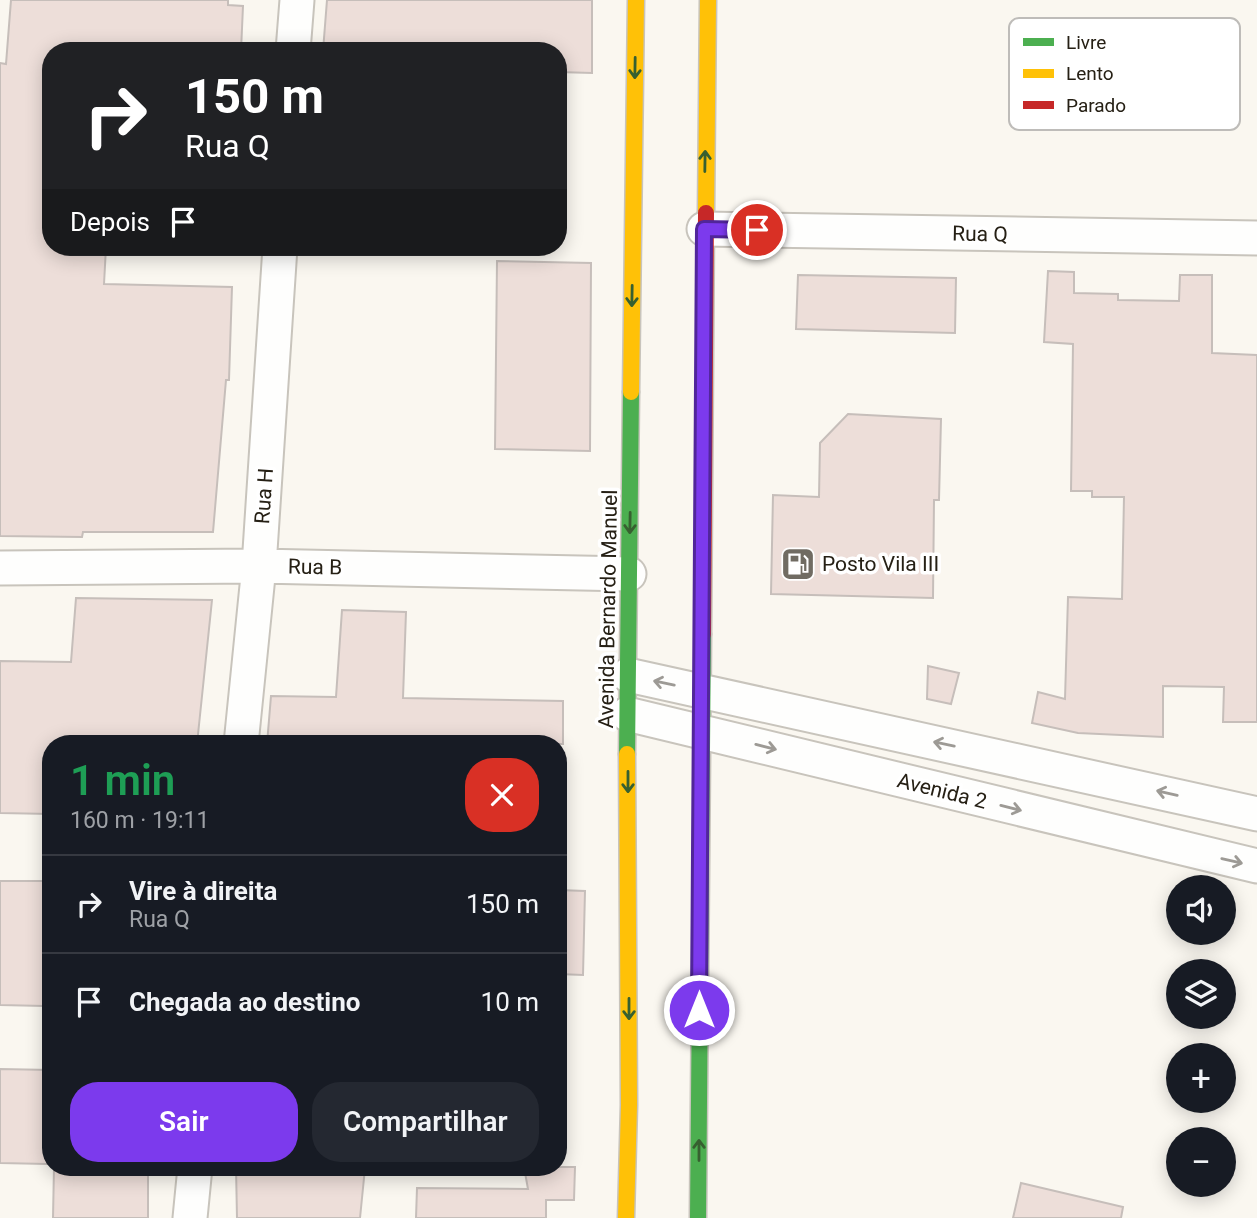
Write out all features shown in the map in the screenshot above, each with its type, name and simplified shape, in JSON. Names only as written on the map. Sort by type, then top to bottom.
[{"type":"main road","name":"Avenida Bernardo Manuel","points":[[626,1218],[629,1105],[627,714],[636,0]]},
{"type":"main road","points":[[698,1218],[704,229],[708,0]]},
{"type":"street","points":[[294,42],[297,0]]},
{"type":"street","name":"Rua Q","points":[[704,229],[1257,238]]},
{"type":"street","name":"Rua H","points":[[242,735],[260,566],[279,256]]},
{"type":"street","name":"Rua B","points":[[0,568],[260,566],[629,574]]},
{"type":"street","points":[[628,675],[1257,814]]},
{"type":"street","name":"Avenida 2","points":[[627,714],[1257,866]]},
{"type":"street","points":[[190,1218],[194,1176]]},
{"type":"building","points":[[11,0],[228,0],[228,5],[243,6],[241,42],[42,42],[42,256],[106,256],[104,284],[232,287],[229,380],[226,380],[213,532],[83,532],[82,537],[0,536],[0,63],[6,64]]},
{"type":"building","points":[[327,0],[592,0],[592,73],[567,72],[567,42],[324,42]]},
{"type":"building","points":[[497,261],[591,263],[590,451],[495,449]]},
{"type":"building","points":[[1048,271],[1074,272],[1074,293],[1118,294],[1118,300],[1179,301],[1180,275],[1212,275],[1212,353],[1257,355],[1257,722],[1223,722],[1224,687],[1163,686],[1163,737],[1078,733],[1032,723],[1038,692],[1065,699],[1068,597],[1122,599],[1124,497],[1092,497],[1092,491],[1071,491],[1073,344],[1044,342]]},
{"type":"building","points":[[798,275],[956,278],[955,333],[796,329]]},
{"type":"building","points":[[848,414],[941,419],[939,500],[934,500],[933,598],[771,594],[773,495],[819,497],[820,443]]},
{"type":"building","points":[[76,598],[212,600],[198,735],[42,735],[42,814],[0,813],[0,661],[71,662]]},
{"type":"building","points":[[342,610],[406,612],[403,698],[563,701],[563,735],[268,735],[271,696],[336,697]]},
{"type":"building","points":[[928,666],[959,673],[951,704],[927,699]]},
{"type":"building","points":[[0,881],[42,881],[42,1006],[0,1005]]},
{"type":"building","points":[[567,890],[585,891],[583,975],[567,974]]},
{"type":"building","points":[[0,1069],[42,1070],[42,1164],[0,1163]]},
{"type":"building","points":[[567,1167],[575,1167],[574,1200],[546,1200],[546,1218],[416,1218],[417,1188],[528,1189],[526,1176],[567,1176]]},
{"type":"building","points":[[54,1176],[148,1176],[148,1218],[53,1218]]},
{"type":"building","points":[[236,1176],[364,1176],[360,1218],[237,1218]]},
{"type":"building","points":[[1021,1183],[1123,1207],[1121,1218],[1013,1218]]},
{"type":"traffic: fast","points":[[627,754],[631,392]]},
{"type":"traffic: fast","points":[[698,1218],[703,634]]},
{"type":"traffic: slow","points":[[631,392],[636,0]]},
{"type":"traffic: slow","points":[[706,213],[708,0]]},
{"type":"traffic: slow","points":[[626,1218],[629,1105],[627,754]]},
{"type":"traffic: jam","points":[[703,634],[706,213]]},
{"type":"place","name":"Posto Vila III","points":[[798,564]]},
{"type":"route","points":[[699,1010],[704,229],[757,230]]}]
